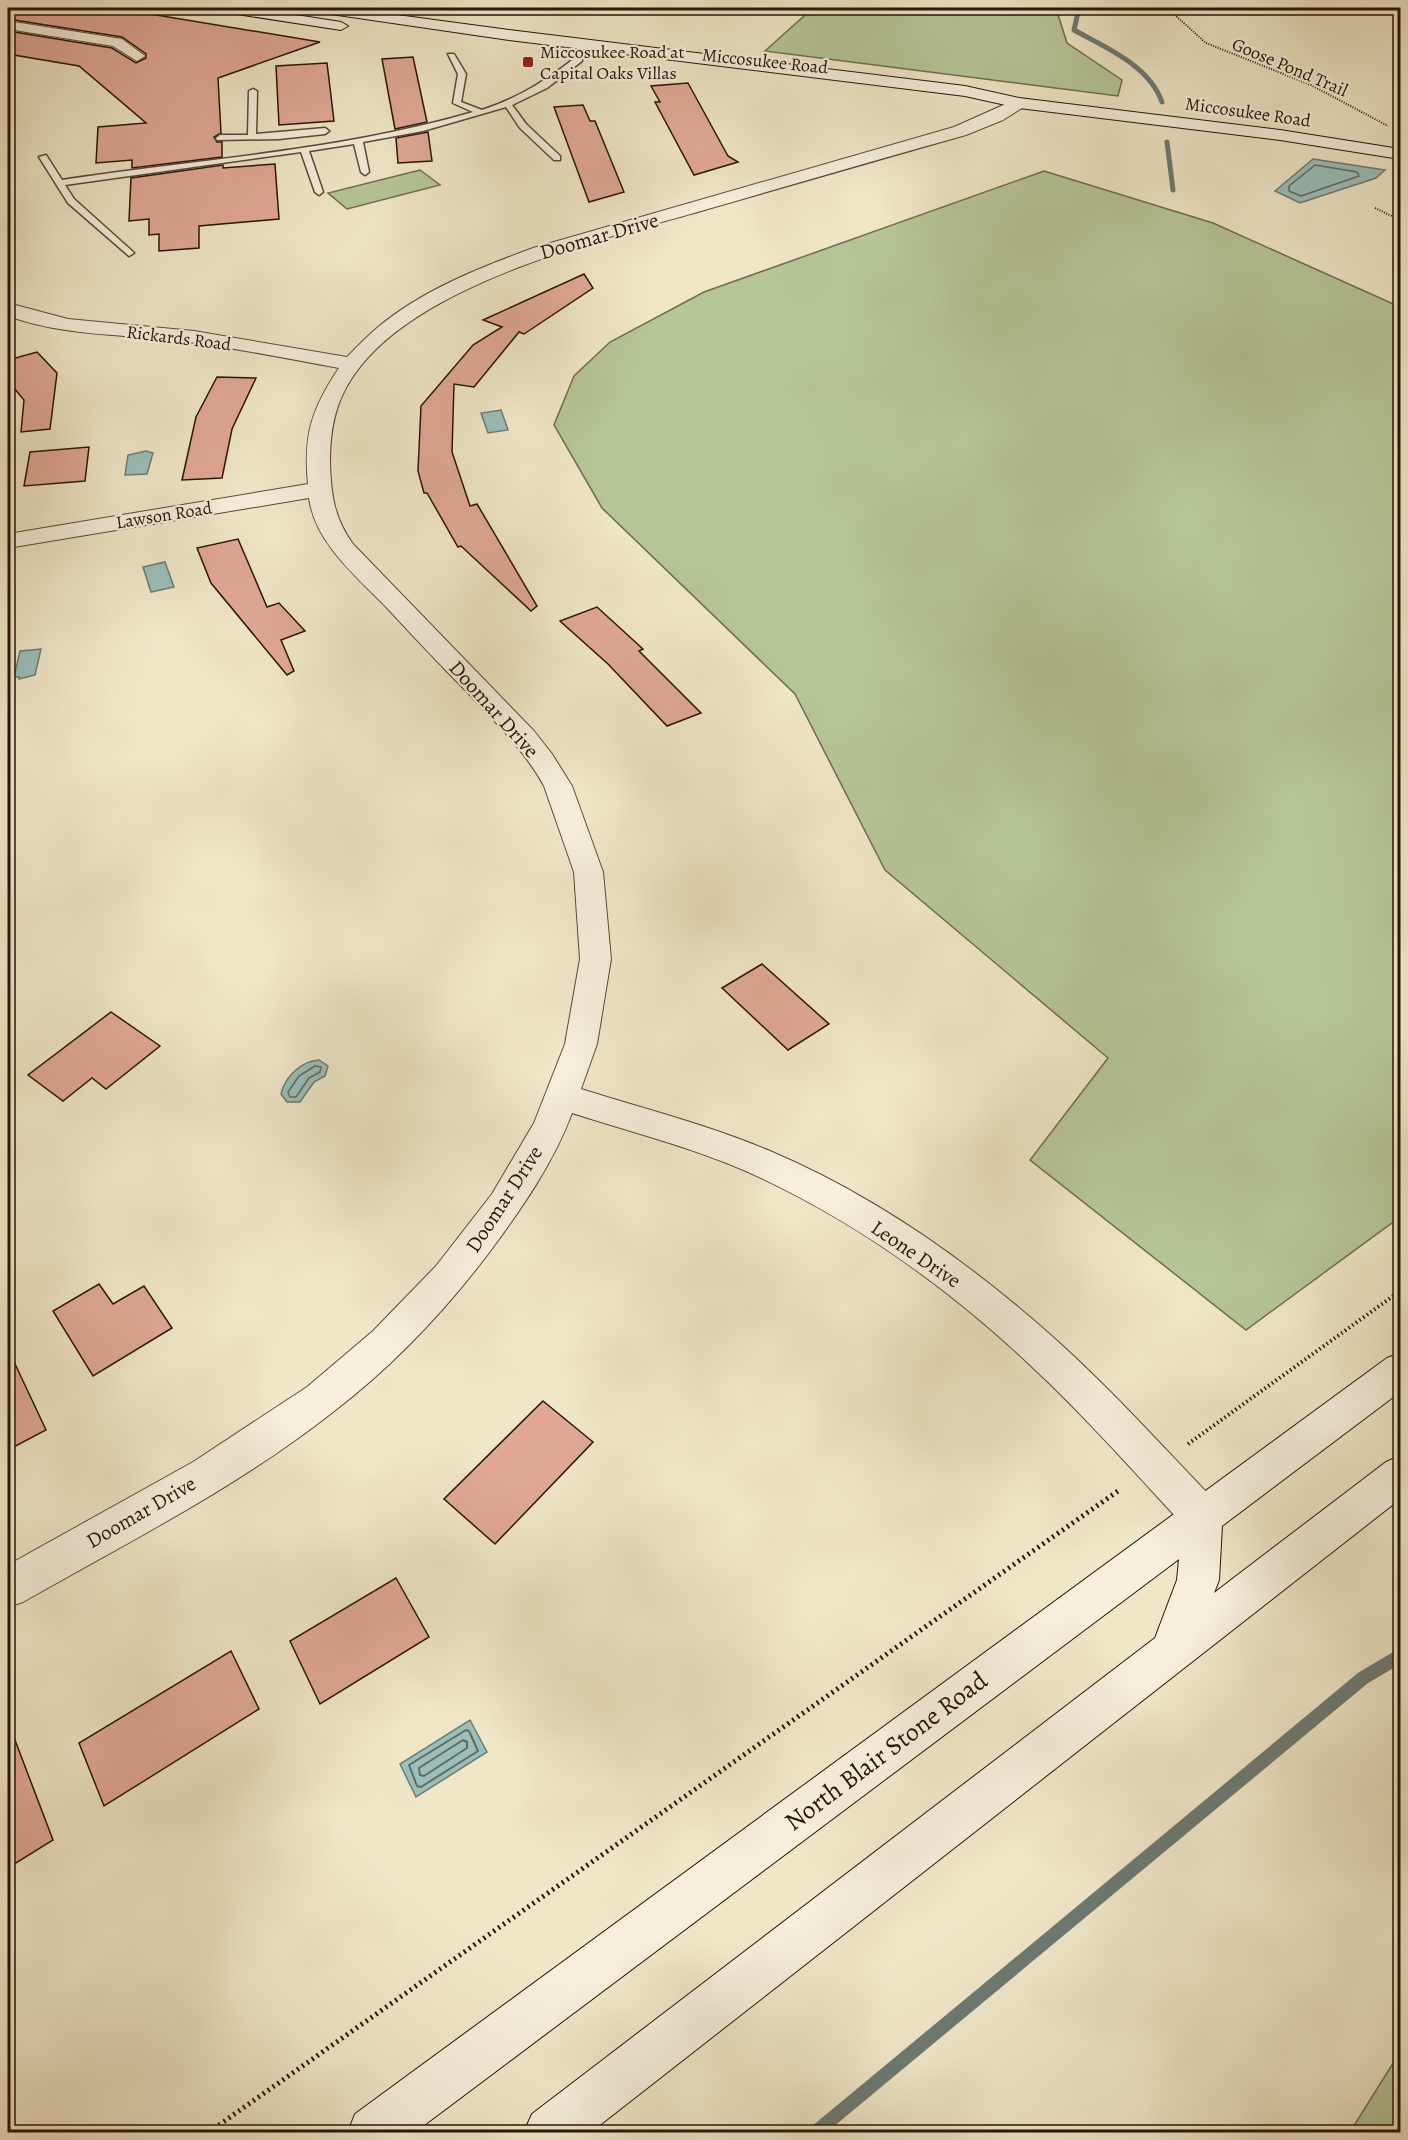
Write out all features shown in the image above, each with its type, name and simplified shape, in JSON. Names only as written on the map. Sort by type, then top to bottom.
[{"type":"street","name":"Miccosukee Road","points":[[224,8],[579,59],[963,102],[1019,103],[1395,153]]},
{"type":"street","name":"Miccosukee Road","points":[[317,8],[595,46],[965,91],[1019,103]]},
{"type":"street","points":[[8,25],[117,42],[137,56]]},
{"type":"street","points":[[579,59],[595,46]]},
{"type":"street","name":"Doomar Drive","points":[[8,1587],[166,1499],[259,1443],[322,1398],[393,1336],[462,1263],[497,1218],[527,1172],[563,1097],[589,1015],[595,969],[596,924],[590,873],[575,822],[555,780],[527,740],[352,558],[324,516],[315,458],[321,420],[334,390],[371,342],[410,312],[453,287],[492,269],[540,252],[960,131],[998,116],[1019,103]]},
{"type":"street","name":"Rickards Road","points":[[13,315],[84,328],[171,334],[352,364]]},
{"type":"street","name":"Lawson Road","points":[[8,541],[320,489]]},
{"type":"street","name":"Leone Drive","points":[[563,1097],[721,1146],[786,1174],[867,1220],[939,1267],[1012,1324],[1073,1380],[1202,1516]]},
{"type":"street","name":"North Blair Stone Road","points":[[373,2133],[1401,1370]]},
{"type":"street","points":[[550,2133],[1401,1475]]},
{"type":"street","points":[[1171,1652],[1198,1580],[1202,1516]]},
{"type":"lane","points":[[451,56],[462,75],[458,103],[480,112]]},
{"type":"lane","points":[[59,183],[143,169],[261,156],[358,141],[456,120],[538,90],[579,59]]},
{"type":"lane","points":[[252,137],[254,91]]},
{"type":"lane","points":[[507,103],[523,126],[557,158]]},
{"type":"lane","points":[[220,138],[325,131]]},
{"type":"lane","points":[[261,156],[262,137]]},
{"type":"lane","points":[[358,141],[365,172]]},
{"type":"lane","points":[[304,149],[319,192]]},
{"type":"lane","points":[[43,158],[71,201],[129,253]]},
{"type":"path","name":"Goose Pond Trail","points":[[1167,8],[1206,43],[1288,75],[1387,125],[1392,133],[1395,153]]},
{"type":"path","points":[[1375,208],[1401,219]]},
{"type":"path","points":[[1188,1444],[1401,1291]]},
{"type":"path","points":[[209,2133],[534,1900],[1118,1491]]},
{"type":"green space","points":[[813,8],[1056,8],[1067,43],[1122,80],[1118,96],[765,51]]},
{"type":"green space","points":[[420,170],[440,185],[347,209],[328,193]]},
{"type":"green space","points":[[1044,171],[1213,223],[1400,307],[1400,1217],[1246,1330],[1030,1160],[1108,1058],[885,870],[795,694],[602,508],[554,425],[574,376],[610,342],[704,292]]},
{"type":"green space","points":[[1400,2052],[1400,2132],[1350,2132]]},
{"type":"water","points":[[1313,159],[1385,170],[1376,178],[1300,203],[1275,191]]},
{"type":"water","points":[[501,410],[508,430],[488,433],[481,413]]},
{"type":"water","points":[[146,451],[153,453],[147,474],[125,475],[128,455]]},
{"type":"water","points":[[165,562],[174,587],[151,592],[143,567]]},
{"type":"water","points":[[41,649],[35,675],[19,679],[19,677],[14,677],[20,651]]},
{"type":"water","points":[[319,1060],[328,1066],[325,1076],[314,1082],[300,1102],[287,1102],[281,1094],[290,1076],[306,1063]]},
{"type":"water","points":[[470,1720],[487,1752],[416,1797],[400,1764]]},
{"type":"building","points":[[8,8],[114,8],[320,42],[218,78],[221,133],[214,137],[217,142],[222,142],[222,157],[132,168],[132,160],[96,163],[98,127],[146,123],[79,66],[8,54],[8,31],[112,48],[136,63],[146,58],[146,54],[122,37],[8,19]]},
{"type":"building","points":[[413,57],[427,122],[395,129],[382,59]]},
{"type":"building","points":[[327,63],[334,121],[279,125],[276,66]]},
{"type":"building","points":[[688,83],[728,156],[738,162],[694,175],[655,102],[660,102],[651,86]]},
{"type":"building","points":[[583,105],[590,121],[595,121],[624,192],[589,202],[554,107]]},
{"type":"building","points":[[428,132],[432,161],[398,163],[396,138]]},
{"type":"building","points":[[275,164],[279,219],[199,226],[199,248],[159,251],[159,234],[149,235],[149,219],[129,221],[131,178],[223,165],[223,168]]},
{"type":"building","points":[[584,274],[593,288],[524,334],[519,332],[474,387],[454,384],[452,452],[470,506],[477,504],[537,606],[531,611],[461,546],[458,547],[427,493],[424,493],[418,471],[421,406],[473,345],[502,327],[483,320]]},
{"type":"building","points":[[37,352],[57,373],[50,429],[21,432],[24,400],[8,381],[8,360]]},
{"type":"building","points":[[217,377],[256,378],[232,429],[222,478],[182,480],[196,417]]},
{"type":"building","points":[[89,447],[85,481],[24,486],[30,452]]},
{"type":"building","points":[[238,539],[267,607],[279,603],[305,631],[281,640],[294,671],[287,675],[211,583],[197,548]]},
{"type":"building","points":[[597,607],[643,649],[639,651],[701,713],[667,726],[608,664],[560,621]]},
{"type":"building","points":[[762,964],[829,1024],[788,1050],[722,988]]},
{"type":"building","points":[[111,1012],[160,1046],[106,1089],[92,1078],[63,1101],[28,1075]]},
{"type":"building","points":[[99,1284],[113,1304],[144,1286],[172,1328],[93,1376],[53,1311]]},
{"type":"building","points":[[8,1349],[46,1430],[8,1450]]},
{"type":"building","points":[[543,1401],[593,1442],[495,1544],[444,1499]]},
{"type":"building","points":[[396,1578],[429,1637],[320,1704],[290,1641]]},
{"type":"building","points":[[231,1651],[259,1709],[104,1806],[79,1743]]},
{"type":"building","points":[[10,1727],[53,1840],[8,1868],[8,1728]]},
{"type":"waterway","points":[[1079,8],[1074,30],[1137,68],[1156,89],[1162,102]]},
{"type":"waterway","points":[[1167,142],[1173,190]]},
{"type":"waterway","points":[[816,2132],[1363,1678],[1400,1656]]},
{"type":"place","name":"Miccosukee Road at Capital Oaks Villas","points":[[528,62]]}]
